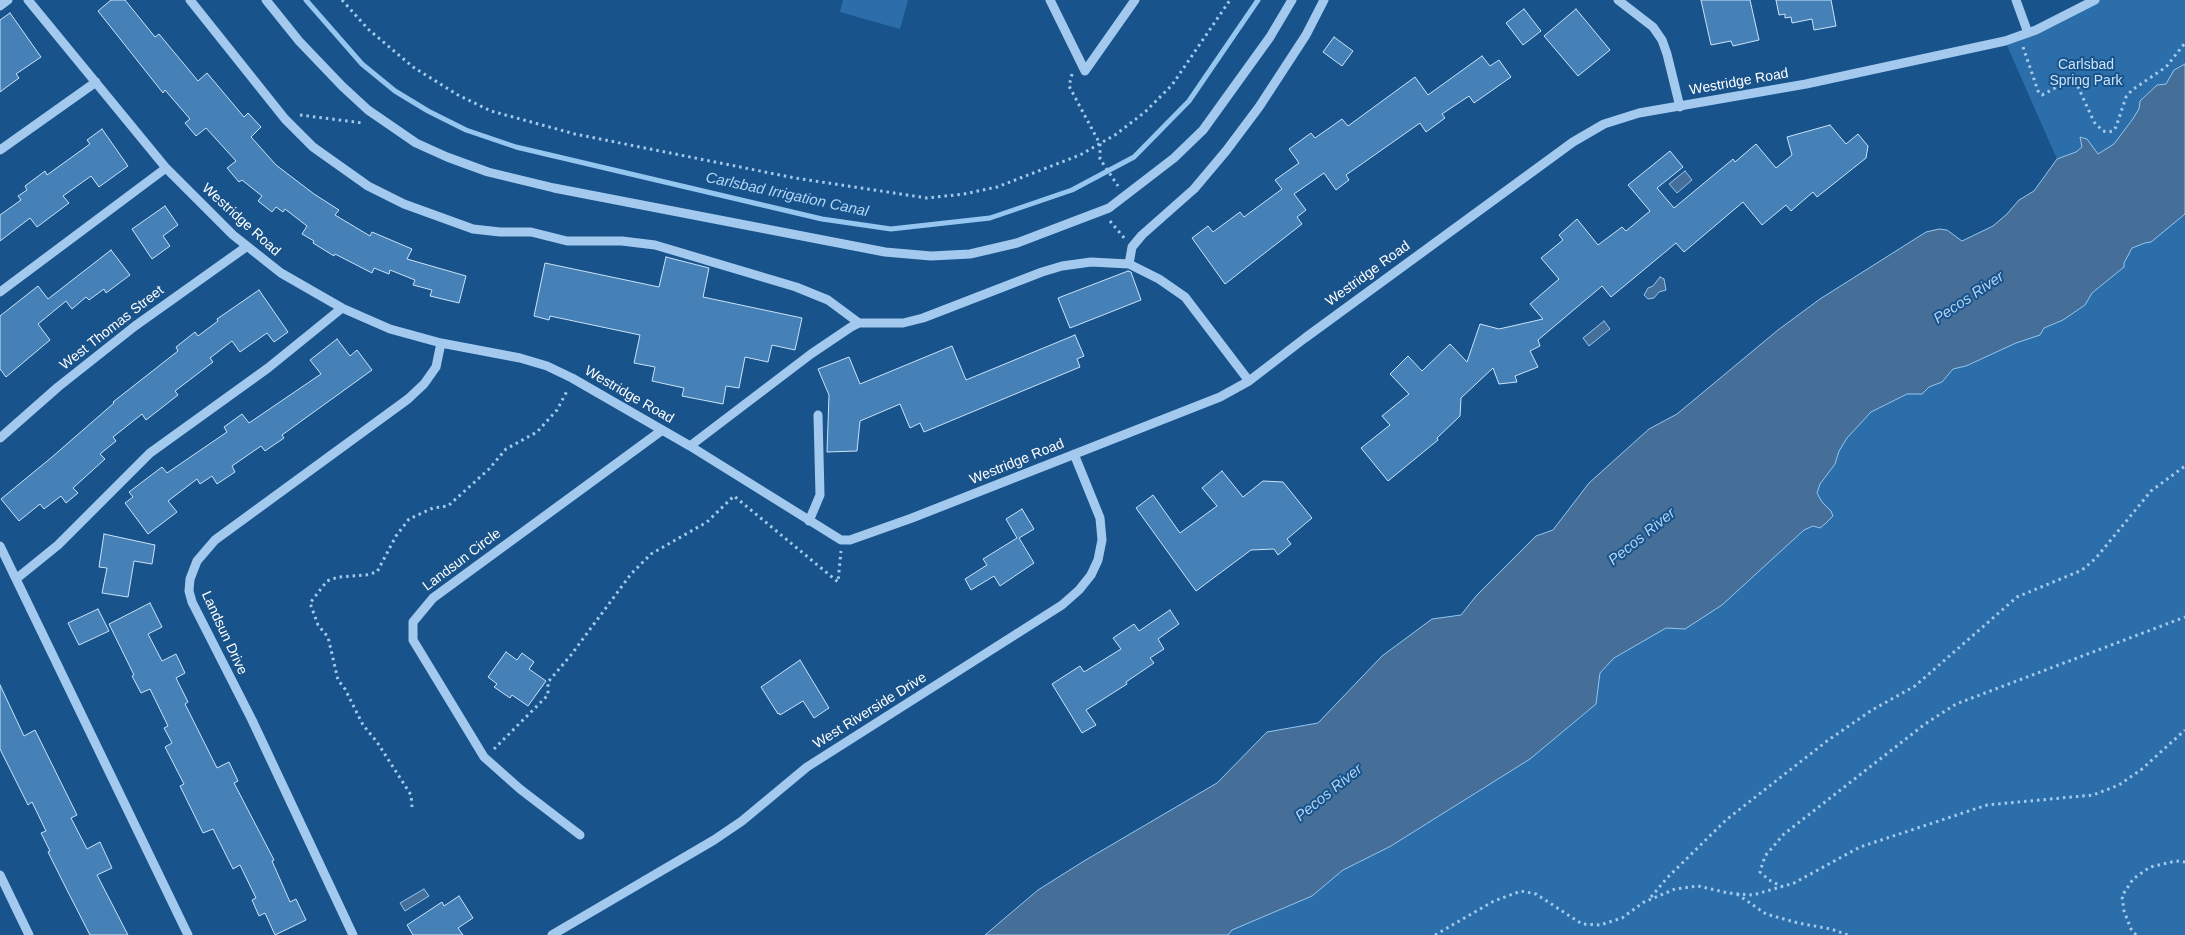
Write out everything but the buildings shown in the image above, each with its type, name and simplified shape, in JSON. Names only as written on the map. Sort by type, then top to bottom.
[{"type":"street","points":[[0,6],[8,0]]},
{"type":"street","name":"Westridge Road","points":[[28,0],[166,168],[246,246],[281,273],[342,308],[390,329],[441,343],[520,358],[547,366],[572,378],[690,446],[809,522],[841,540],[850,540],[912,518],[1220,397],[1249,381],[1573,142],[1604,124],[1639,114],[1920,61],[2024,34],[2095,0]]},
{"type":"street","points":[[190,0],[280,113],[313,147],[368,186],[404,204],[452,223],[473,229],[500,232],[531,232],[567,241],[622,241],[655,245],[796,288],[828,300],[859,323]]},
{"type":"street","points":[[266,0],[299,41],[342,86],[389,126],[416,143],[488,172],[554,188],[885,252],[931,256],[970,254],[1017,243],[1102,211],[1125,196],[1174,158],[1203,130],[1270,37],[1292,0]]},
{"type":"street","points":[[1050,0],[1085,71],[1135,0]]},
{"type":"street","points":[[1129,264],[1132,247],[1194,189],[1226,151],[1277,82],[1306,35],[1324,0]]},
{"type":"street","points":[[1618,0],[1653,27],[1662,40],[1668,54],[1680,107]]},
{"type":"street","points":[[2016,0],[2024,34]]},
{"type":"street","points":[[0,150],[96,82]]},
{"type":"street","points":[[0,292],[166,168]]},
{"type":"street","name":"West Thomas Street","points":[[0,438],[58,387],[135,326],[246,246]]},
{"type":"street","points":[[690,446],[810,354],[851,326],[859,323],[903,323],[924,318],[1062,266],[1091,262],[1129,264],[1159,279],[1185,297],[1249,381]]},
{"type":"street","points":[[16,580],[58,545],[150,453],[268,368],[342,308]]},
{"type":"street","name":"Landsun Drive","points":[[353,935],[252,720],[192,602],[189,591],[190,579],[197,561],[215,540],[408,399],[424,384],[436,367],[441,343]]},
{"type":"street","points":[[809,522],[820,495],[818,415]]},
{"type":"street","name":"Landsun Circle","points":[[580,835],[520,789],[484,758],[413,640],[413,622],[433,598],[661,431]]},
{"type":"street","name":"West Riverside Drive","points":[[552,935],[714,840],[742,821],[807,767],[1062,605],[1079,590],[1094,567],[1102,540],[1100,518],[1074,454]]},
{"type":"street","points":[[0,546],[188,935]]},
{"type":"street","points":[[0,875],[29,935]]},
{"type":"path","points":[[342,0],[368,29],[413,67],[458,95],[491,111],[575,134],[795,178],[876,192],[927,198],[964,194],[997,187],[1039,173],[1080,155],[1115,135],[1145,112],[1172,84],[1230,0]]},
{"type":"path","points":[[2024,34],[2038,91],[2042,95],[2074,78],[2094,122],[2103,131],[2108,132],[2113,131],[2116,127],[2126,97],[2132,90],[2166,67],[2185,43]]},
{"type":"path","points":[[1077,56],[1069,86],[1100,144],[1100,159],[1125,196]]},
{"type":"path","points":[[280,113],[389,126]]},
{"type":"path","points":[[1102,211],[1132,247]]},
{"type":"path","points":[[412,807],[411,795],[377,742],[363,726],[338,680],[328,637],[318,625],[310,603],[328,581],[338,577],[378,572],[396,536],[409,519],[433,508],[448,506],[489,469],[506,449],[537,432],[557,410],[567,391]]},
{"type":"path","points":[[1649,899],[1667,878],[1726,820],[1827,741],[1872,710],[1915,686],[2017,596],[2082,570],[2096,558],[2151,491],[2185,466]]},
{"type":"path","points":[[484,758],[502,743],[548,695],[548,682],[631,574],[651,554],[707,522],[734,496],[838,582],[841,540]]},
{"type":"path","points":[[1783,886],[1769,880],[1760,872],[1765,856],[1784,834],[1925,724],[1956,704],[2185,617]]},
{"type":"path","points":[[1435,935],[1494,901],[1521,891],[1536,894],[1582,924],[1600,925],[1622,918],[1649,899],[1675,888],[1698,886],[1737,894],[1754,895],[1794,883],[1860,847],[1987,805],[2093,795],[2119,785],[2142,769],[2185,730]]},
{"type":"path","points":[[2136,935],[2131,929],[2124,911],[2122,896],[2132,880],[2150,867],[2176,861],[2185,862]]},
{"type":"path","points":[[1737,894],[1766,914],[1798,923],[1832,929],[1848,935]]},
{"type":"green space","points":[[843,0],[908,0],[900,29],[840,12]]},
{"type":"green space","name":"Carlsbad Spring Park","points":[[2095,0],[2185,0],[2185,64],[2174,70],[2166,84],[2157,85],[2140,101],[2139,109],[2114,144],[2098,155],[2087,139],[2081,137],[2082,147],[2076,152],[2057,159],[2005,41]]},
{"type":"green space","points":[[2185,214],[2185,935],[1228,935],[1232,930],[1312,896],[1343,870],[1391,846],[1530,759],[1596,704],[1600,673],[1614,658],[1666,628],[1777,553],[1804,530],[1813,526],[1831,511],[1822,502],[1817,493],[1820,484],[1835,464],[1839,451],[1847,438],[1871,411],[1907,394],[1922,394],[1929,387],[1942,382],[1953,369],[1966,366],[2016,343],[2040,335],[2044,328],[2063,320],[2085,305],[2092,293],[2124,267],[2124,263],[2132,248],[2145,242],[2151,242]]},
{"type":"water","name":"Pecos River","points":[[2185,64],[2185,214],[2151,242],[2132,248],[2124,263],[2124,267],[2092,293],[2085,305],[2063,320],[2044,328],[2040,335],[2016,343],[1966,366],[1953,369],[1942,382],[1929,387],[1922,394],[1907,394],[1871,412],[1847,438],[1839,451],[1835,464],[1820,484],[1817,493],[1833,516],[1820,528],[1813,526],[1804,530],[1722,605],[1685,629],[1666,628],[1614,658],[1600,673],[1596,704],[1530,759],[1391,846],[1343,870],[1312,896],[1232,930],[1228,935],[985,935],[1038,890],[1217,783],[1267,732],[1318,723],[1382,656],[1432,619],[1461,615],[1476,596],[1536,536],[1553,530],[1589,483],[1649,429],[1677,414],[1778,330],[1820,299],[1926,232],[1939,229],[1947,230],[1962,241],[1993,226],[2019,200],[2034,191],[2057,159],[2076,152],[2082,147],[2080,137],[2087,139],[2098,154],[2114,144],[2139,109],[2140,101],[2157,85],[2166,84],[2174,70]]},
{"type":"water","points":[[1685,171],[1692,180],[1677,193],[1669,184]]},
{"type":"water","points":[[1660,277],[1664,279],[1666,290],[1659,292],[1654,298],[1648,299],[1644,295],[1648,288],[1653,286]]},
{"type":"water","points":[[1604,321],[1610,329],[1589,346],[1583,338]]},
{"type":"water","points":[[424,889],[429,896],[405,911],[400,903]]},
{"type":"waterway","name":"Carlsbad Irrigation Canal","points":[[306,0],[362,64],[395,91],[428,111],[466,130],[516,147],[822,219],[891,229],[990,218],[1072,190],[1134,157],[1189,101],[1258,0]]}]
